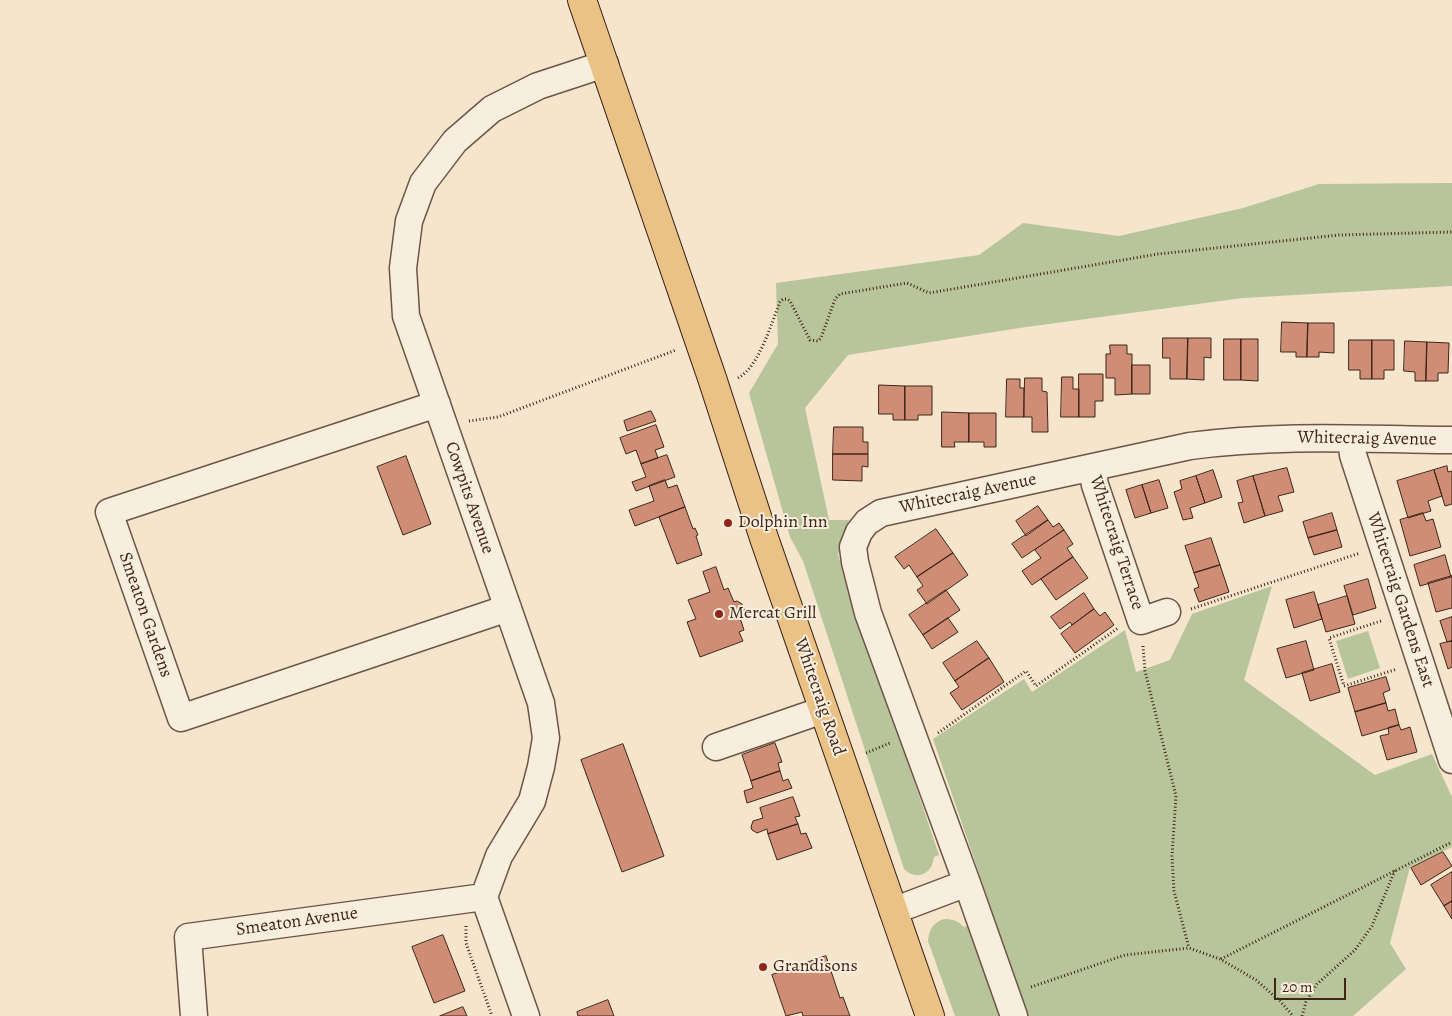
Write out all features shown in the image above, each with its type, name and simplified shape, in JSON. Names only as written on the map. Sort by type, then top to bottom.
[{"type":"main road","name":"Whitecraig Road","points":[[582,0],[700,341],[764,538],[930,1016]]},
{"type":"street","name":"Cowpits Avenue","points":[[475,898],[532,801],[546,738],[541,703],[406,316],[403,268],[409,221],[423,184],[456,141],[492,109],[538,86],[605,64]]},
{"type":"street","name":"Smeaton Gardens","points":[[440,415],[110,512],[177,708],[181,718],[508,608]]},
{"type":"street","name":"Whitecraig Avenue","points":[[1010,1005],[968,883],[868,612],[853,547],[859,532],[867,522],[881,513],[1190,446],[1227,441],[1287,438],[1452,440]]},
{"type":"street","name":"Whitecraig Gardens East","points":[[1351,439],[1353,455],[1452,760]]},
{"type":"street","name":"Whitecraig Terrace","points":[[1092,467],[1094,484],[1141,621],[1167,612]]},
{"type":"street","points":[[716,747],[823,710]]},
{"type":"street","points":[[893,911],[968,883]]},
{"type":"street","points":[[475,898],[526,1016]]},
{"type":"street","name":"Smeaton Avenue","points":[[194,1016],[188,937],[475,898]]},
{"type":"path","points":[[712,378],[735,373],[736,379],[745,374],[754,364],[780,302],[783,299],[790,301],[810,340],[814,342],[821,338],[834,299],[840,294],[908,283],[929,293],[1158,254],[1329,236],[1452,232]]},
{"type":"path","points":[[440,415],[498,417],[700,341]]},
{"type":"path","points":[[1167,612],[1188,610],[1382,546]]},
{"type":"path","points":[[1404,613],[1329,638],[1331,646],[1344,686],[1419,661]]},
{"type":"path","points":[[842,763],[912,734],[932,737],[1026,672],[1036,686],[1122,625],[1141,621],[1146,671],[1176,796],[1172,856],[1174,891],[1189,948]]},
{"type":"path","points":[[1220,959],[1395,869],[1452,842]]},
{"type":"path","points":[[1302,1016],[1306,1002],[1317,984],[1354,950],[1372,926],[1395,869]]},
{"type":"path","points":[[475,898],[466,943],[492,1016]]},
{"type":"path","points":[[1010,1005],[1125,955],[1189,948],[1220,959],[1256,980],[1280,1001],[1293,1016]]},
{"type":"green space","points":[[1452,183],[1452,286],[1243,298],[1026,327],[848,355],[805,408],[829,520],[849,520],[838,555],[939,855],[934,857],[933,863],[927,872],[918,875],[909,873],[904,869],[803,561],[790,537],[749,393],[778,344],[776,283],[979,255],[1023,223],[1119,236],[1243,208],[1319,184]]},
{"type":"green space","points":[[1272,586],[1244,680],[1375,775],[1432,754],[1452,797],[1452,847],[1410,867],[1390,943],[1406,969],[1353,1016],[1028,1016],[933,739],[1024,679],[1032,692],[1125,630],[1136,672],[1170,660],[1192,614]]},
{"type":"green space","points":[[1368,631],[1380,668],[1348,679],[1336,641]]},
{"type":"green space","points":[[944,919],[960,923],[964,927],[969,925],[999,1016],[955,1016],[928,941],[932,927]]},
{"type":"building","points":[[1282,322],[1308,323],[1307,357],[1296,357],[1296,352],[1281,352]]},
{"type":"building","points":[[1308,323],[1334,323],[1334,353],[1319,352],[1319,357],[1307,357]]},
{"type":"building","points":[[1163,338],[1188,338],[1187,379],[1170,379],[1170,358],[1163,358]]},
{"type":"building","points":[[1188,338],[1211,338],[1211,358],[1204,357],[1204,380],[1187,379]]},
{"type":"building","points":[[1224,339],[1241,339],[1241,380],[1224,380]]},
{"type":"building","points":[[1241,339],[1258,339],[1258,381],[1241,380]]},
{"type":"building","points":[[1349,340],[1372,340],[1372,379],[1360,379],[1360,370],[1349,370]]},
{"type":"building","points":[[1372,340],[1394,340],[1394,370],[1384,370],[1384,379],[1372,379]]},
{"type":"building","points":[[1405,341],[1427,342],[1426,381],[1415,381],[1415,372],[1404,371]]},
{"type":"building","points":[[1427,342],[1449,343],[1448,373],[1438,373],[1438,381],[1426,381]]},
{"type":"building","points":[[1110,345],[1127,345],[1127,354],[1132,354],[1132,394],[1115,395],[1115,378],[1106,378],[1106,354],[1110,354]]},
{"type":"building","points":[[1132,365],[1150,365],[1150,394],[1132,394]]},
{"type":"building","points":[[1079,374],[1103,374],[1103,401],[1095,401],[1095,417],[1079,417]]},
{"type":"building","points":[[1062,377],[1073,377],[1073,389],[1079,389],[1079,417],[1061,417]]},
{"type":"building","points":[[1025,378],[1042,378],[1042,391],[1047,392],[1048,432],[1032,432],[1032,417],[1024,417]]},
{"type":"building","points":[[1007,379],[1020,379],[1020,388],[1024,388],[1024,417],[1006,417]]},
{"type":"building","points":[[879,385],[905,386],[905,420],[893,420],[893,414],[879,414]]},
{"type":"building","points":[[905,386],[932,386],[932,415],[918,415],[918,420],[905,420]]},
{"type":"building","points":[[651,411],[656,421],[627,431],[624,421]]},
{"type":"building","points":[[942,412],[969,413],[969,442],[954,442],[955,447],[942,447]]},
{"type":"building","points":[[969,413],[996,413],[996,447],[984,447],[984,442],[969,442]]},
{"type":"building","points":[[656,425],[664,447],[655,450],[658,458],[641,464],[636,450],[626,454],[620,438]]},
{"type":"building","points":[[834,427],[863,427],[863,442],[868,442],[868,454],[833,454]]},
{"type":"building","points":[[833,454],[868,454],[868,467],[862,466],[862,481],[833,480]]},
{"type":"building","points":[[667,455],[675,477],[636,491],[632,482],[646,477],[641,464]]},
{"type":"building","points":[[406,456],[431,524],[403,535],[377,467]]},
{"type":"building","points":[[1447,466],[1448,472],[1452,471],[1452,504],[1445,506],[1434,470]]},
{"type":"building","points":[[1287,468],[1294,492],[1278,496],[1283,511],[1265,516],[1253,476]]},
{"type":"building","points":[[1213,470],[1222,497],[1205,503],[1196,476]]},
{"type":"building","points":[[1434,470],[1442,496],[1428,501],[1431,511],[1408,518],[1397,481]]},
{"type":"building","points":[[1196,476],[1205,503],[1190,508],[1193,518],[1183,520],[1174,492],[1182,489],[1180,481]]},
{"type":"building","points":[[1253,476],[1265,516],[1244,523],[1238,503],[1243,502],[1237,481]]},
{"type":"building","points":[[665,480],[668,488],[677,485],[685,507],[635,526],[629,510],[654,501],[649,486]]},
{"type":"building","points":[[1159,480],[1168,508],[1151,513],[1142,485]]},
{"type":"building","points":[[1142,485],[1151,513],[1135,518],[1126,490]]},
{"type":"building","points":[[1038,506],[1048,520],[1026,536],[1016,521]]},
{"type":"building","points":[[685,507],[693,529],[695,528],[698,535],[696,536],[702,555],[677,564],[659,517]]},
{"type":"building","points":[[1332,513],[1337,530],[1308,538],[1303,522]]},
{"type":"building","points":[[1423,513],[1426,521],[1433,519],[1441,547],[1410,556],[1400,520]]},
{"type":"building","points":[[1048,520],[1053,527],[1059,523],[1064,530],[1022,558],[1012,544]]},
{"type":"building","points":[[936,529],[953,553],[917,577],[909,565],[904,569],[895,557]]},
{"type":"building","points":[[1064,530],[1073,544],[1067,548],[1073,557],[1032,585],[1022,571],[1041,558],[1035,550]]},
{"type":"building","points":[[1337,530],[1342,547],[1314,555],[1308,538]]},
{"type":"building","points":[[1211,538],[1220,565],[1194,573],[1185,546]]},
{"type":"building","points":[[953,553],[968,575],[927,604],[917,590],[923,586],[917,577]]},
{"type":"building","points":[[1445,555],[1451,577],[1420,586],[1414,565]]},
{"type":"building","points":[[1073,557],[1088,578],[1056,600],[1041,579]]},
{"type":"building","points":[[1220,565],[1229,592],[1199,602],[1194,589],[1199,587],[1194,573]]},
{"type":"building","name":"Mercat Grill","points":[[716,567],[724,590],[728,588],[734,602],[737,601],[742,604],[745,611],[740,618],[744,630],[739,632],[743,641],[700,657],[687,622],[696,619],[688,600],[710,592],[703,572]]},
{"type":"building","points":[[1452,576],[1452,608],[1436,612],[1428,583]]},
{"type":"building","points":[[1368,579],[1376,608],[1353,615],[1344,586]]},
{"type":"building","points":[[946,590],[960,610],[923,635],[909,615]]},
{"type":"building","points":[[1314,592],[1322,619],[1294,628],[1286,600]]},
{"type":"building","points":[[1084,593],[1094,609],[1072,625],[1070,622],[1060,629],[1051,617]]},
{"type":"building","points":[[1347,596],[1355,624],[1326,632],[1318,605]]},
{"type":"building","points":[[1094,609],[1100,616],[1105,612],[1114,625],[1075,653],[1061,634]]},
{"type":"building","points":[[1452,617],[1452,641],[1447,642],[1440,621]]},
{"type":"building","points":[[948,618],[958,632],[932,649],[923,635]]},
{"type":"building","points":[[977,641],[989,658],[955,681],[943,663]]},
{"type":"building","points":[[1306,641],[1314,670],[1286,678],[1277,649]]},
{"type":"building","points":[[1452,641],[1452,667],[1448,669],[1440,644]]},
{"type":"building","points":[[989,658],[1004,682],[962,710],[950,693],[959,687],[955,681]]},
{"type":"building","points":[[1332,664],[1340,692],[1310,701],[1302,673]]},
{"type":"building","points":[[1386,677],[1390,690],[1383,693],[1386,703],[1355,712],[1348,688]]},
{"type":"building","points":[[1386,703],[1388,711],[1395,709],[1399,725],[1362,736],[1355,712]]},
{"type":"building","points":[[1399,725],[1401,730],[1410,727],[1417,752],[1387,760],[1380,736],[1389,734],[1388,728]]},
{"type":"building","points":[[775,743],[782,762],[778,763],[780,771],[751,781],[742,755]]},
{"type":"building","points":[[623,744],[664,856],[622,872],[581,760]]},
{"type":"building","points":[[780,771],[783,781],[788,779],[792,788],[747,803],[744,791],[753,788],[751,781]]},
{"type":"building","points":[[793,797],[800,816],[795,817],[798,824],[768,834],[767,829],[757,833],[752,830],[753,821],[763,818],[760,808]]},
{"type":"building","points":[[798,824],[801,834],[806,833],[812,848],[777,860],[768,834]]},
{"type":"building","points":[[1443,852],[1452,866],[1421,885],[1411,868]]},
{"type":"building","points":[[1452,872],[1452,901],[1444,906],[1431,885]]},
{"type":"building","points":[[1452,901],[1452,919],[1444,906]]},
{"type":"building","points":[[443,935],[465,991],[434,1003],[412,947]]},
{"type":"building","points":[[826,956],[840,998],[843,997],[850,1016],[803,1016],[802,1012],[786,1016],[772,975]]},
{"type":"building","points":[[608,1000],[614,1016],[578,1016],[577,1012]]},
{"type":"building","points":[[463,1007],[467,1016],[440,1016]]},
{"type":"place","name":"Dolphin Inn","points":[[728,523]]},
{"type":"place","name":"Mercat Grill","points":[[719,614]]},
{"type":"place","name":"Grandisons","points":[[763,967]]}]
